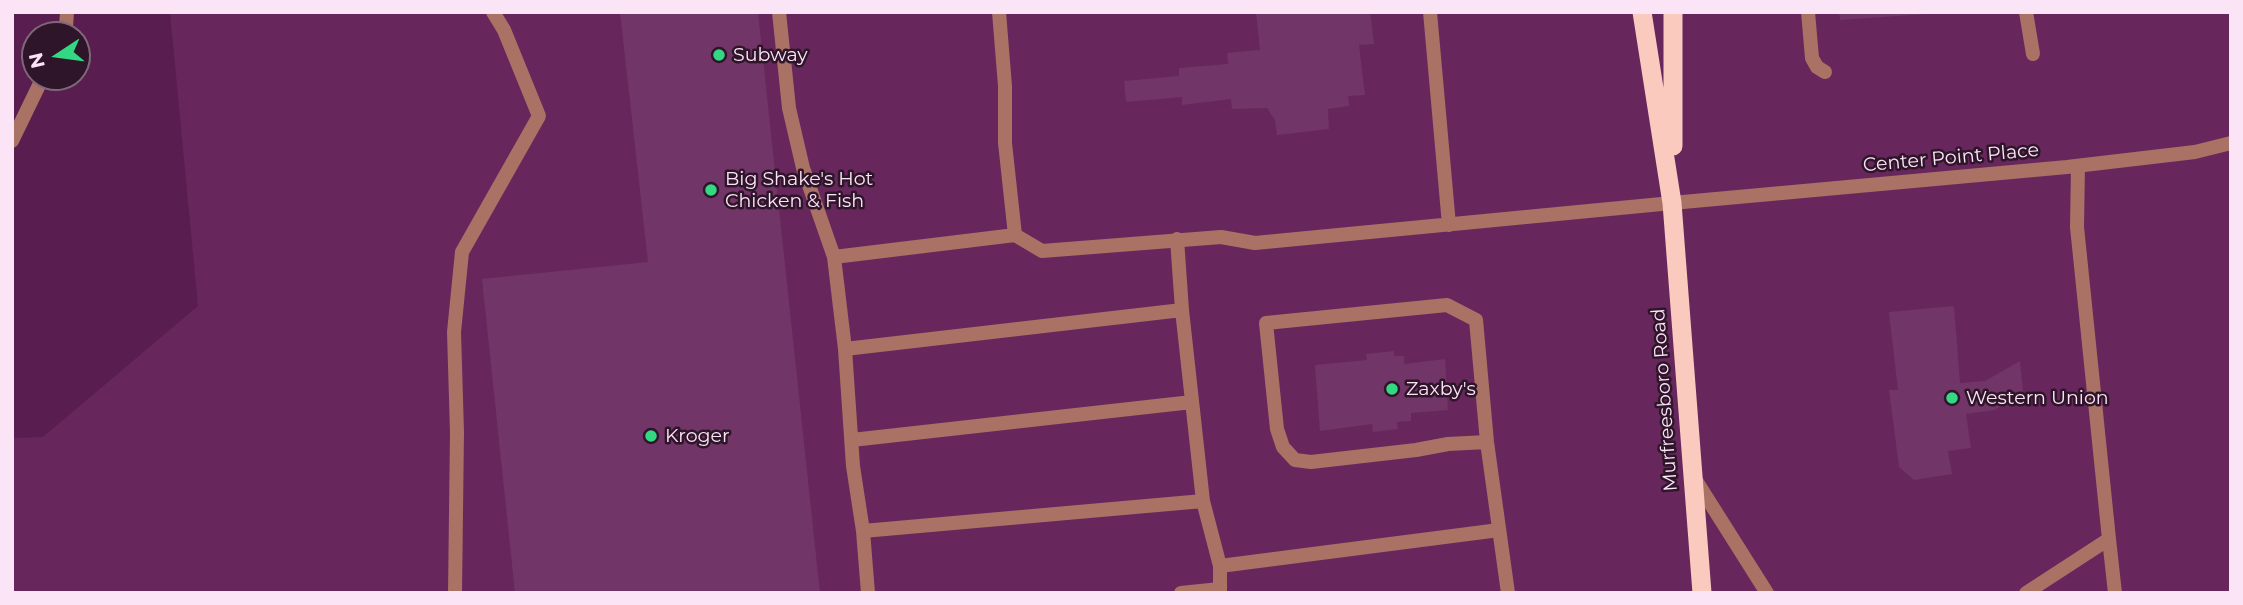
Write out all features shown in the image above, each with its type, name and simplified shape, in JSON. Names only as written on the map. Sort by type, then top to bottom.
[{"type":"highway","name":"Murfreesboro Road","points":[[1642,12],[1672,203],[1702,593]]},
{"type":"highway","name":"Murfreesboro Road","points":[[1672,203],[1673,12]]},
{"type":"street","points":[[455,593],[457,432],[454,332],[462,252],[539,116],[504,30],[493,12]]},
{"type":"street","points":[[779,12],[789,108],[803,168],[834,257],[868,593]]},
{"type":"street","points":[[834,257],[1014,235],[1005,143],[1005,86],[999,12]]},
{"type":"street","points":[[1430,12],[1450,225]]},
{"type":"street","points":[[1808,12],[1812,58],[1817,67],[1825,72]]},
{"type":"street","points":[[2026,12],[2033,54]]},
{"type":"street","points":[[12,141],[36,91]]},
{"type":"street","name":"Center Point Place","points":[[1014,235],[1042,251],[1221,237],[1255,243],[2078,166],[2195,152],[2231,143]]},
{"type":"street","points":[[2078,166],[2077,227],[2115,593]]},
{"type":"street","points":[[1177,239],[1203,501],[1220,566],[1220,591],[1181,593]]},
{"type":"street","points":[[1487,442],[1448,444],[1311,462],[1295,460],[1283,447],[1277,429],[1266,323],[1447,305],[1476,320],[1487,442],[1508,593]]},
{"type":"street","points":[[845,349],[1182,310]]},
{"type":"street","points":[[852,440],[1192,402]]},
{"type":"street","points":[[1694,478],[1768,593]]},
{"type":"street","points":[[863,531],[1203,501]]},
{"type":"street","points":[[1220,566],[1499,530]]},
{"type":"street","points":[[2026,593],[2109,540]]},
{"type":"shaded area","points":[[170,12],[2231,12],[2231,593],[12,593],[12,438],[43,437],[198,306]]},
{"type":"building","name":"Kroger","points":[[620,12],[758,12],[820,593],[515,593],[482,279],[648,262]]},
{"type":"building","points":[[1256,12],[1370,12],[1374,44],[1359,45],[1365,95],[1348,96],[1349,106],[1328,109],[1329,129],[1277,135],[1275,120],[1267,108],[1232,109],[1231,99],[1182,105],[1182,97],[1126,102],[1124,81],[1179,76],[1179,68],[1228,64],[1227,53],[1260,50]]},
{"type":"building","points":[[1839,12],[1927,12],[1927,14],[1840,20]]},
{"type":"building","name":"Western Union","points":[[1954,306],[1960,383],[1985,381],[2020,361],[2023,391],[1995,410],[1966,414],[1971,448],[1948,451],[1952,474],[1914,480],[1899,467],[1889,390],[1898,390],[1889,312]]},
{"type":"building","points":[[1394,351],[1394,356],[1404,356],[1404,364],[1445,359],[1448,410],[1411,413],[1411,421],[1397,422],[1398,429],[1373,432],[1372,424],[1320,431],[1315,365],[1367,360],[1366,354]]},
{"type":"place","name":"Subway","points":[[719,55]]},
{"type":"place","name":"Big Shake's Hot Chicken & Fish","points":[[711,190]]},
{"type":"place","name":"Zaxby's","points":[[1392,389]]},
{"type":"place","name":"Western Union","points":[[1952,398]]},
{"type":"place","name":"Kroger","points":[[651,436]]}]
